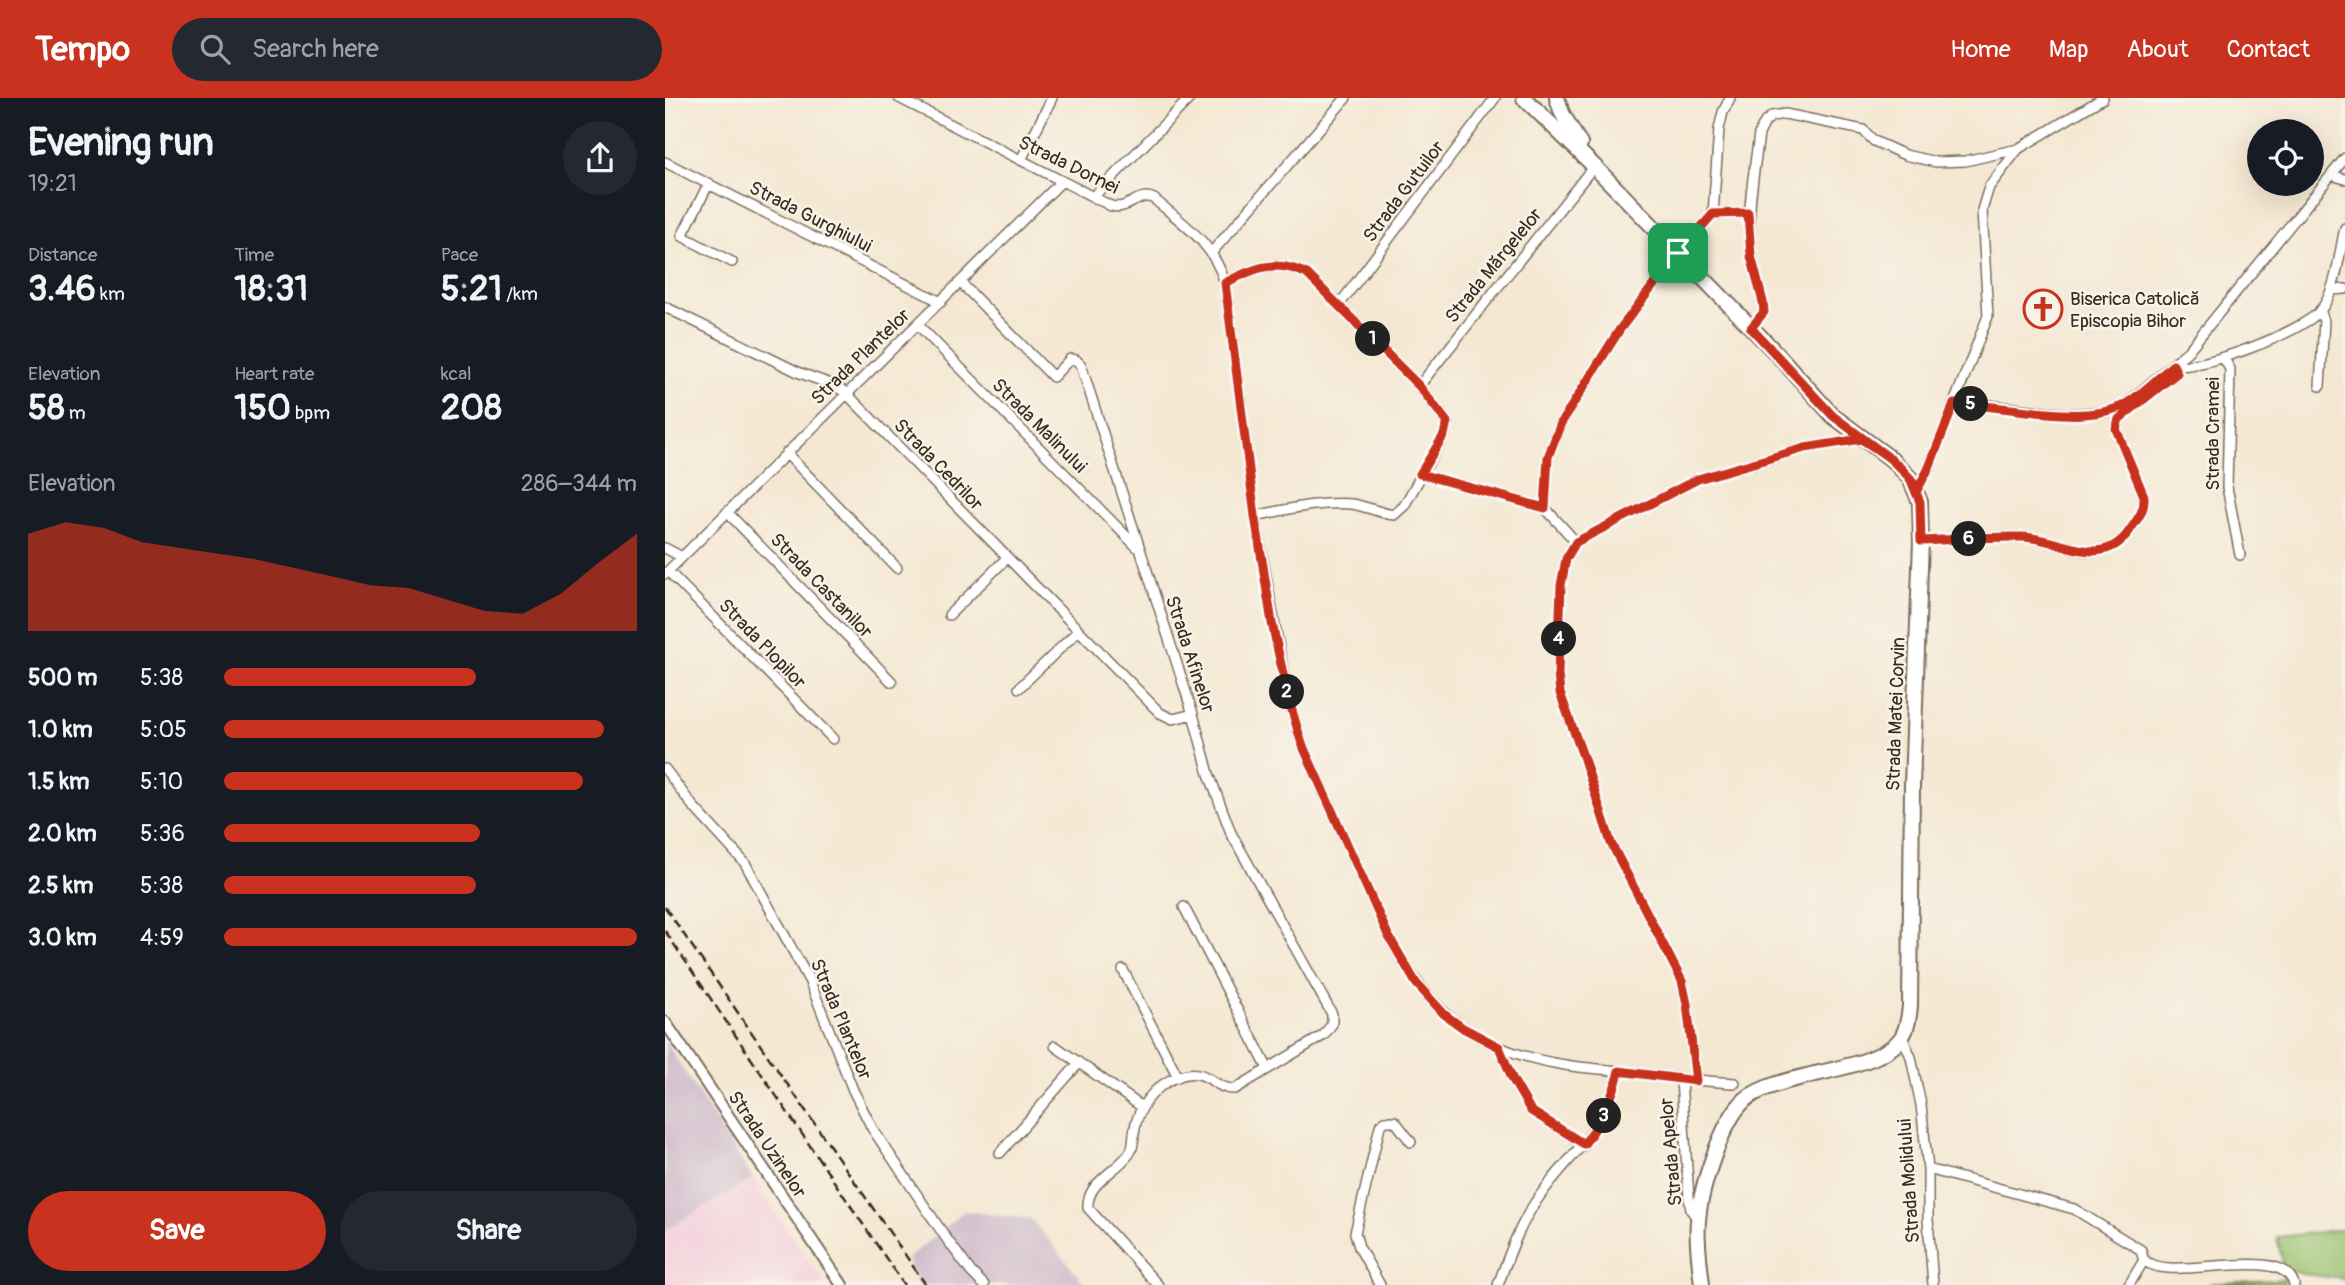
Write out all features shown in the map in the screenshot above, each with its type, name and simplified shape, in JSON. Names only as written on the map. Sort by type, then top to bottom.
[{"type":"main road","points":[[1524,98],[1592,163],[1833,416],[1891,459],[1910,478],[1917,490]]},
{"type":"main road","points":[[1557,98],[1562,113],[1592,163]]},
{"type":"main road","name":"Strada Matei Corvin","points":[[1902,1037],[1910,1006],[1912,786],[1921,541],[1917,490]]},
{"type":"main road","points":[[1702,1285],[1698,1219],[1701,1200],[1720,1141],[1737,1109],[1747,1098],[1770,1087],[1865,1060],[1896,1045],[1902,1037]]},
{"type":"street","name":"Strada Dornei","points":[[899,98],[1117,208],[1123,208],[1147,195],[1201,239],[1212,252]]},
{"type":"street","points":[[1021,160],[1052,98]]},
{"type":"street","points":[[1093,197],[1190,98]]},
{"type":"street","points":[[1346,98],[1212,252],[1225,283],[1255,516],[1279,657],[1302,744],[1388,935],[1411,975],[1437,1007],[1463,1028],[1515,1054],[1565,1065],[1681,1080],[1735,1083]]},
{"type":"street","name":"Strada Gutuilor","points":[[1339,305],[1496,98]]},
{"type":"street","points":[[1545,508],[1548,457],[1561,423],[1620,329],[1678,253],[1713,214],[1719,129],[1730,98]]},
{"type":"street","points":[[1751,328],[1764,312],[1751,256],[1748,213],[1759,134],[1765,122],[1772,116],[1785,114],[1863,130],[1874,141],[1896,151],[1936,162],[1965,161],[2018,149],[2103,98]]},
{"type":"street","points":[[1917,490],[1928,470],[1989,316],[1982,210],[1989,187],[2018,149]]},
{"type":"street","points":[[1954,404],[1980,404],[2066,414],[2106,412],[2125,405],[2189,351],[2345,158]]},
{"type":"street","name":"Strada Gurghiului","points":[[665,162],[941,302]]},
{"type":"street","name":"Strada Mărgelelor","points":[[1419,386],[1592,163]]},
{"type":"street","points":[[2331,175],[2345,179]]},
{"type":"street","name":"Strada Plantelor","points":[[667,573],[1062,181]]},
{"type":"street","points":[[709,183],[682,236],[732,262]]},
{"type":"street","points":[[1713,214],[1748,213]]},
{"type":"street","points":[[2173,365],[2189,366],[2223,357],[2300,327],[2320,310],[2331,290],[2345,228]]},
{"type":"street","points":[[1225,283],[1276,264],[1307,274],[1419,386],[1447,422],[1444,435],[1404,506],[1394,515],[1343,503],[1255,516]]},
{"type":"street","name":"Strada Afinelor","points":[[961,283],[1053,377],[1070,359],[1081,365],[1193,714],[1209,774],[1231,832],[1332,1014],[1332,1024],[1324,1034],[1235,1089],[1220,1086],[1208,1076],[1200,1074],[1178,1077]]},
{"type":"street","points":[[2331,290],[2345,289]]},
{"type":"street","points":[[665,307],[800,373],[837,386],[846,393]]},
{"type":"street","points":[[2320,310],[2323,321],[2320,386]]},
{"type":"street","name":"Strada Malinului","points":[[918,325],[1138,548]]},
{"type":"street","name":"Strada Cramei","points":[[2223,357],[2230,369],[2227,487],[2240,555]]},
{"type":"street","points":[[1921,541],[2026,537],[2071,548],[2096,551],[2112,549],[2126,536],[2144,504],[2144,496],[2116,424],[2160,385],[2175,376],[2177,373],[2173,365]]},
{"type":"street","name":"Strada Cedrilor","points":[[846,393],[1166,717],[1173,719],[1193,714]]},
{"type":"street","points":[[1420,474],[1545,508],[1576,542],[1698,479],[1805,448],[1861,439]]},
{"type":"street","points":[[786,453],[897,568]]},
{"type":"street","name":"Strada Castanilor","points":[[727,512],[892,682]]},
{"type":"street","name":"Strada Apelor","points":[[1576,542],[1566,559],[1561,585],[1558,674],[1560,693],[1611,843],[1682,981],[1696,1081]]},
{"type":"street","points":[[665,548],[683,557]]},
{"type":"street","points":[[949,615],[1007,558]]},
{"type":"street","name":"Strada Plopilor","points":[[667,573],[833,740]]},
{"type":"street","points":[[1019,688],[1079,631]]},
{"type":"street","name":"Strada Plantelor","points":[[665,769],[692,805],[745,863],[810,982],[853,1090],[872,1128],[952,1247],[984,1285]]},
{"type":"street","points":[[1184,908],[1267,1067]]},
{"type":"street","points":[[1123,970],[1178,1077],[1155,1090],[1142,1107],[1136,1120],[1132,1150],[1091,1191],[1088,1208],[1158,1285]]},
{"type":"street","name":"Strada Uzinelor","points":[[665,1022],[842,1285]]},
{"type":"street","name":"Strada Molidului","points":[[1902,1037],[1911,1057],[1921,1105],[1929,1169],[1928,1219],[1933,1285]]},
{"type":"street","points":[[1055,1046],[1142,1107]]},
{"type":"street","points":[[1499,1047],[1513,1080],[1531,1111],[1584,1144]]},
{"type":"street","points":[[1000,1153],[1079,1063]]},
{"type":"street","points":[[1499,1285],[1517,1238],[1537,1199],[1584,1144],[1606,1111],[1619,1071]]},
{"type":"street","name":"Strada Apelor","points":[[1681,1080],[1689,1198],[1691,1210],[1698,1219]]},
{"type":"street","points":[[1380,1285],[1359,1247],[1355,1233],[1380,1126],[1385,1121],[1395,1121],[1411,1142]]},
{"type":"street","points":[[1929,1169],[2074,1209],[2141,1250],[2144,1260],[2158,1273],[2202,1276],[2267,1268],[2285,1271],[2293,1279],[2294,1285]]},
{"type":"street","points":[[2129,1285],[2144,1260]]},
{"type":"shaded area","points":[[665,1041],[753,1179],[665,1230]]},
{"type":"shaded area","points":[[753,1179],[825,1285],[665,1285],[665,1230]]},
{"type":"shaded area","points":[[964,1211],[1031,1219],[1086,1285],[918,1285],[907,1259]]},
{"type":"green space","points":[[2345,1229],[2345,1279],[2302,1274],[2284,1268],[2277,1237]]},
{"type":"green space","points":[[2284,1279],[2284,1285],[2210,1285],[2210,1284]]},
{"type":"railway","points":[[665,907],[926,1285]]},
{"type":"railway","points":[[665,931],[904,1285]]},
{"type":"place","name":"Biserica Catolică Episcopia Bihor","points":[[2043,309]]},
{"type":"route","points":[[1678,253],[1620,329],[1561,423],[1548,457],[1545,508],[1420,474],[1444,435],[1447,427],[1444,416],[1419,386],[1307,274],[1293,267],[1276,264],[1225,283],[1255,516],[1272,623],[1288,697],[1302,744],[1388,935],[1400,960],[1416,983],[1444,1014],[1463,1028],[1499,1047],[1513,1080],[1531,1111],[1584,1144],[1606,1111],[1619,1071],[1696,1081],[1682,981],[1623,871],[1611,843],[1560,693],[1558,674],[1562,572],[1576,542],[1698,479],[1805,448],[1861,439],[1891,459],[1910,478],[1917,490],[1928,470],[1954,404],[1980,404],[2066,414],[2106,412],[2125,405],[2173,365],[2177,373],[2116,424],[2144,496],[2144,504],[2126,536],[2112,549],[2096,551],[2071,548],[2026,537],[1921,541],[1920,502],[1910,478],[1891,459],[1833,416],[1751,328],[1764,312],[1751,256],[1748,213],[1713,214],[1678,253]]}]
